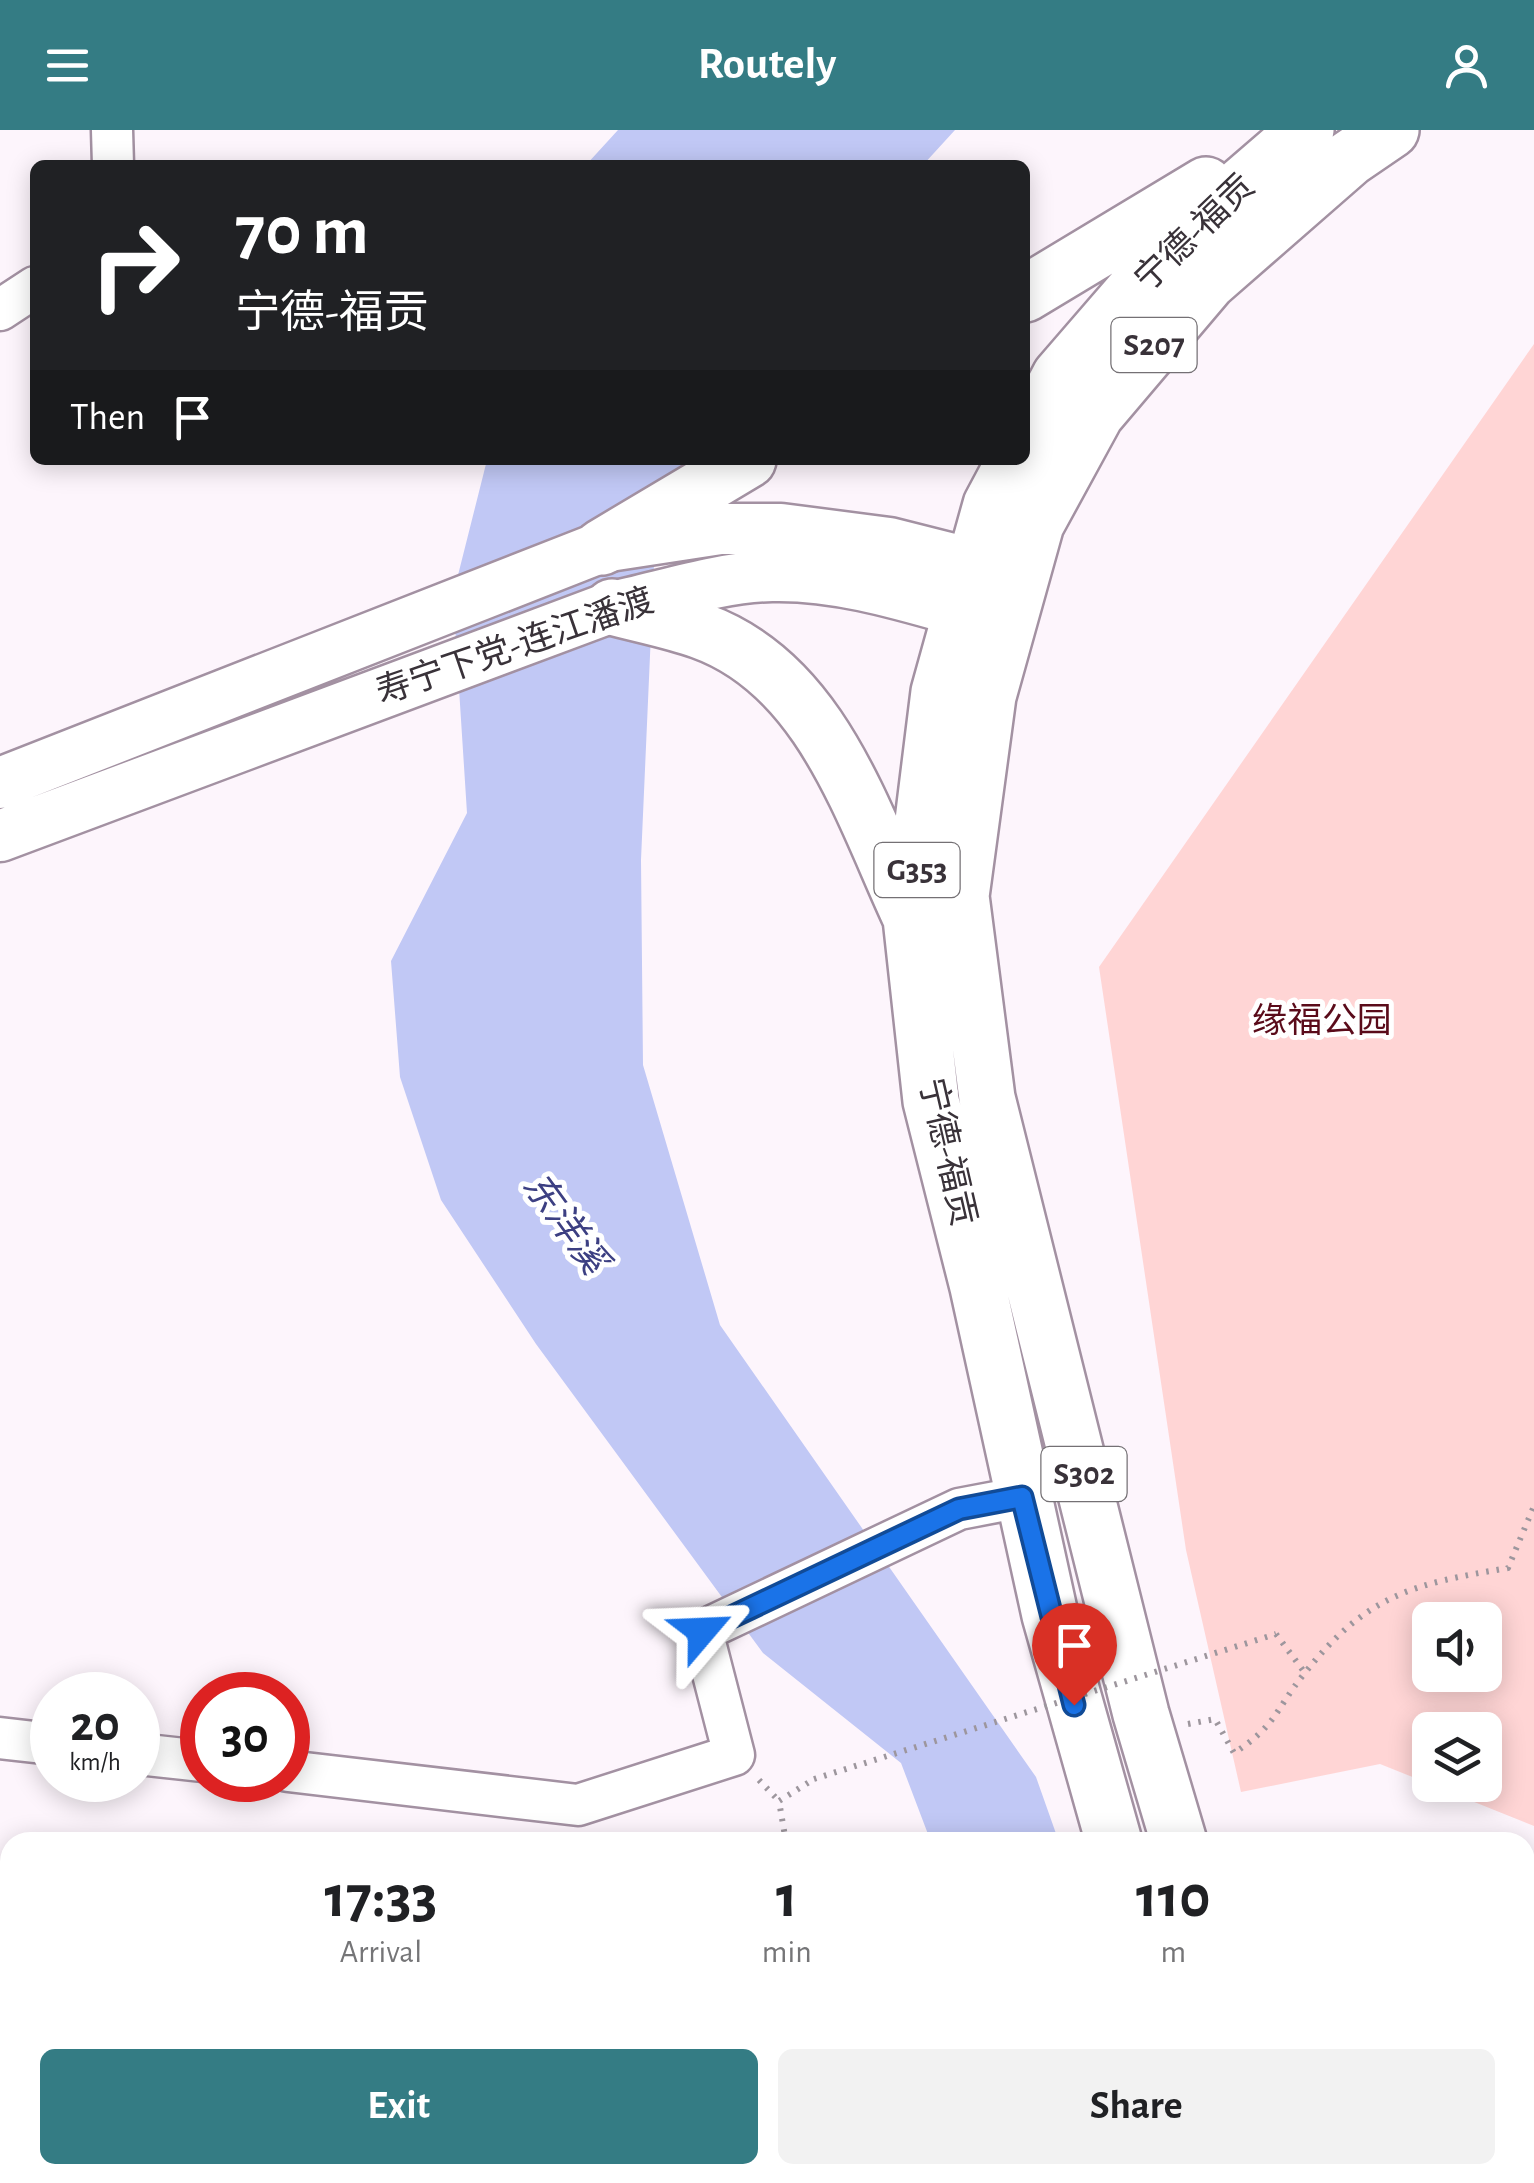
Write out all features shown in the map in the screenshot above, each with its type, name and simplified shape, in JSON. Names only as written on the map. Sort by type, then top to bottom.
[{"type":"highway","points":[[1030,291],[1302,130]]},
{"type":"highway","name":"宁德-福贡","points":[[1030,433],[1060,376],[1175,243],[1302,130]]},
{"type":"highway","name":"S207","points":[[991,594],[1036,524],[1096,414],[1208,282],[1350,158],[1390,130]]},
{"type":"highway","points":[[602,547],[740,465]]},
{"type":"highway","name":"宁德-福贡","points":[[1012,465],[991,505],[988,696],[962,896],[987,1098],[1175,1832]]},
{"type":"highway","name":"宁德-福贡","points":[[991,594],[939,692],[911,918],[931,1101],[978,1287],[1050,1615],[1111,1832]]},
{"type":"highway","points":[[612,608],[704,632],[771,670],[820,728],[911,918]]},
{"type":"main road","name":"寿宁下党-连江潘渡","points":[[0,783],[602,547],[720,529],[777,552]]},
{"type":"main road","points":[[777,552],[889,543],[991,594]]},
{"type":"main road","name":"寿宁下党-连江潘渡","points":[[0,836],[104,800],[421,676],[777,552]]},
{"type":"street","points":[[112,130],[113,160]]},
{"type":"street","points":[[0,310],[30,290]]},
{"type":"street","points":[[310,1774],[578,1805],[734,1755],[702,1631],[959,1509],[1022,1497]]},
{"type":"street","points":[[0,1738],[30,1741]]},
{"type":"path","points":[[1147,1731],[1214,1719],[1234,1752],[1265,1733],[1305,1673],[1374,1604],[1433,1581],[1508,1568],[1534,1506]]},
{"type":"path","points":[[785,1832],[780,1801],[814,1779],[1276,1634],[1305,1673]]},
{"type":"green space","name":"缘福公园","points":[[1534,344],[1534,1826],[1474,1802],[1502,1802],[1502,1712],[1412,1712],[1412,1777],[1380,1764],[1241,1792],[1186,1550],[1099,967]]},
{"type":"water","points":[[618,130],[955,130],[928,160],[591,160]]},
{"type":"water","name":"东洋溪","points":[[486,465],[703,465],[654,565],[641,860],[643,1065],[720,1325],[1036,1777],[1055,1832],[927,1832],[901,1763],[763,1653],[536,1344],[441,1200],[400,1077],[391,961],[467,813],[453,595]]},
{"type":"route","points":[[702,1631],[959,1509],[1022,1497],[1074,1705]]}]
